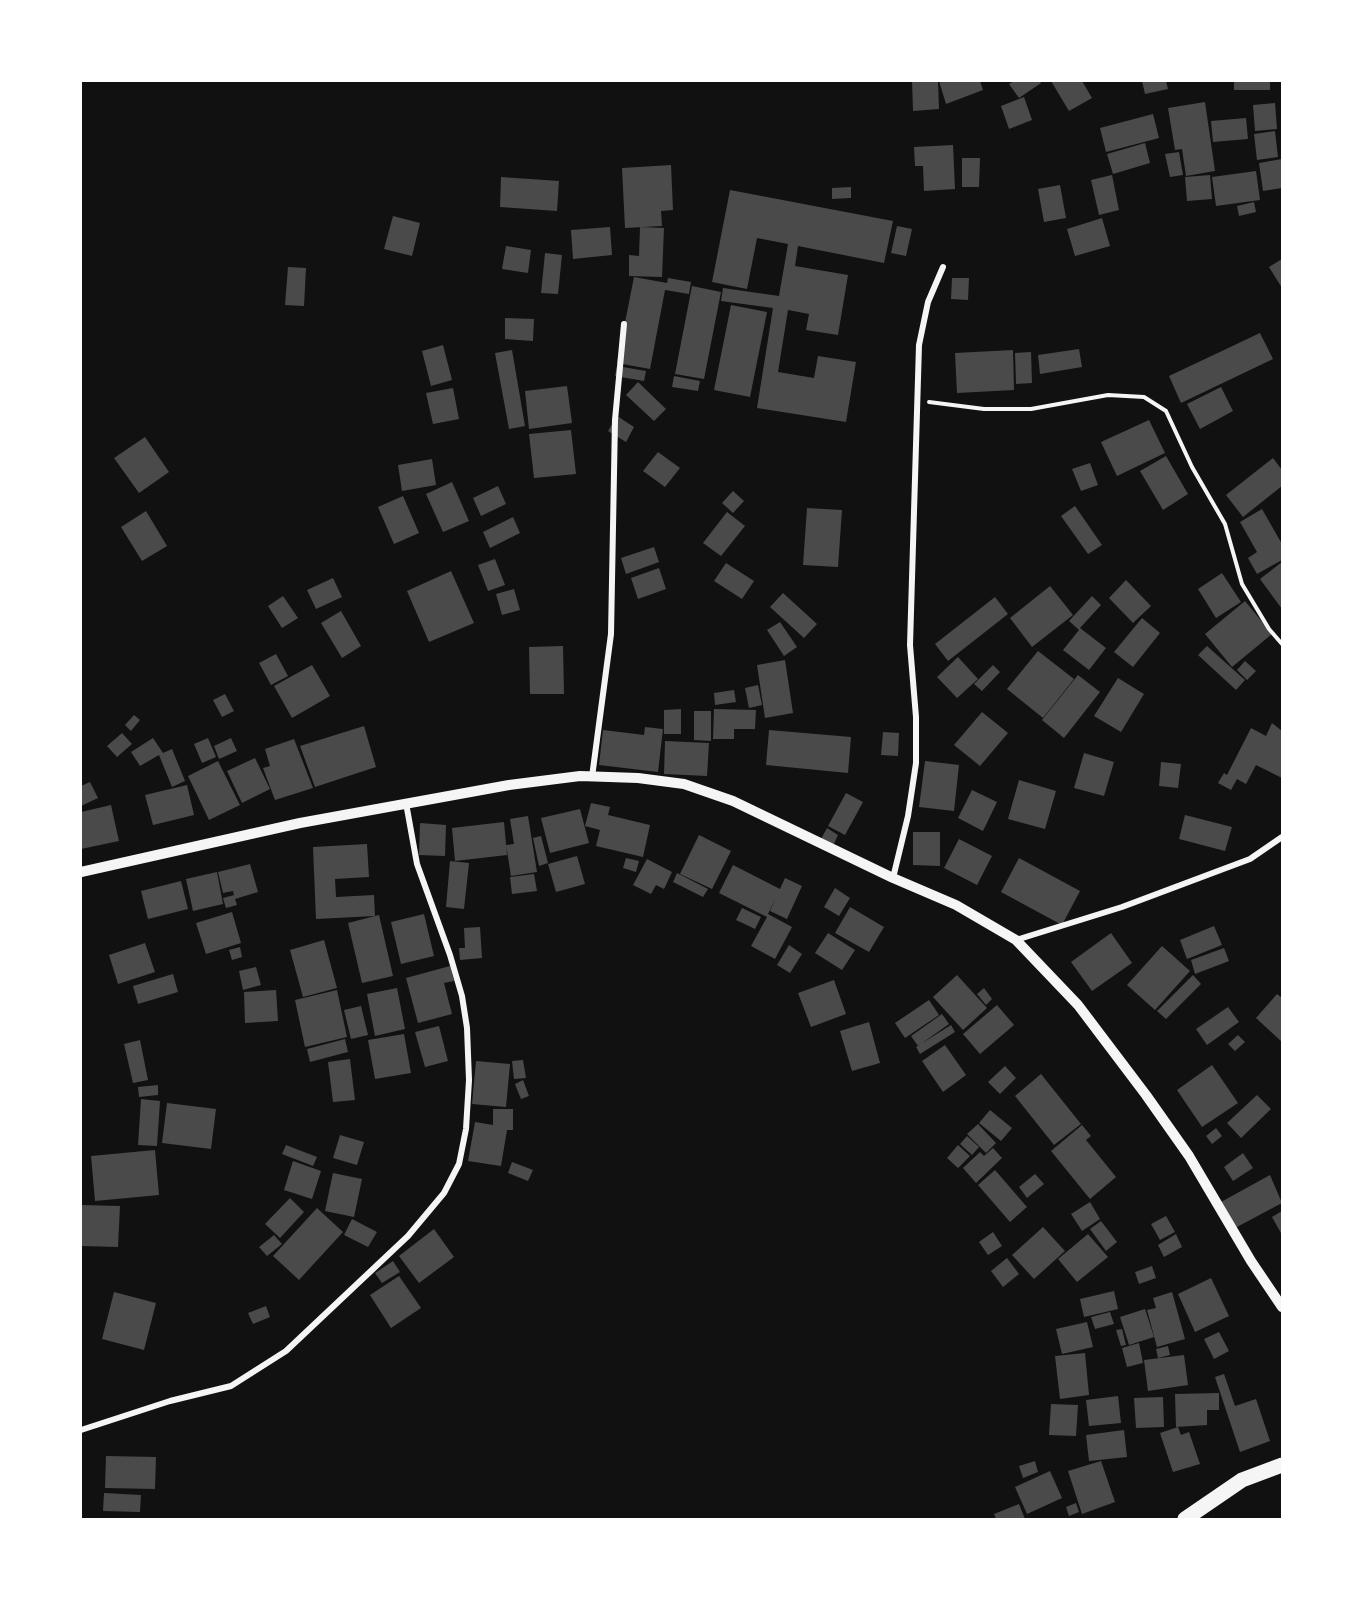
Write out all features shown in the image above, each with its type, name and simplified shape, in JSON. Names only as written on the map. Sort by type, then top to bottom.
[{"type":"highway","points":[[1185,1519],[1242,1480],[1282,1465]]},
{"type":"street","points":[[893,878],[908,816],[916,764],[916,717],[910,645],[919,345],[928,302],[943,267]]},
{"type":"street","points":[[592,777],[611,634],[615,420],[624,324]]},
{"type":"street","points":[[81,872],[300,823],[509,785],[592,777],[638,778],[684,784],[733,801],[893,878],[957,905],[1016,940],[1078,1005],[1146,1095],[1189,1156],[1251,1261],[1282,1307]]},
{"type":"street","points":[[81,1430],[170,1401],[231,1386],[286,1351],[408,1236],[444,1192],[459,1164],[466,1130],[469,1080],[467,1028],[462,996],[450,955],[417,864],[406,803]]},
{"type":"street","points":[[1016,940],[1122,907],[1250,859],[1282,837]]},
{"type":"path","points":[[917,394],[917,401],[984,409],[1031,410],[1108,395],[1144,397],[1166,411],[1192,467],[1225,524],[1242,584],[1269,629],[1282,644]]},
{"type":"building","points":[[912,81],[938,81],[939,109],[913,111]]},
{"type":"building","points":[[939,81],[980,81],[983,90],[946,104]]},
{"type":"building","points":[[1014,81],[1040,81],[1041,83],[1019,98],[1009,84]]},
{"type":"building","points":[[1051,81],[1082,81],[1092,98],[1069,111]]},
{"type":"building","points":[[1142,81],[1166,81],[1168,89],[1145,94]]},
{"type":"building","points":[[1234,81],[1270,81],[1270,90],[1234,90]]},
{"type":"building","points":[[1024,97],[1032,120],[1009,129],[1001,106]]},
{"type":"building","points":[[1205,102],[1215,171],[1186,176],[1182,149],[1175,150],[1168,108]]},
{"type":"building","points":[[1275,103],[1277,129],[1255,131],[1253,105]]},
{"type":"building","points":[[1153,114],[1159,138],[1106,152],[1100,128]]},
{"type":"building","points":[[1246,118],[1248,139],[1213,142],[1211,121]]},
{"type":"building","points":[[1275,131],[1278,157],[1257,160],[1254,134]]},
{"type":"building","points":[[1145,143],[1150,163],[1113,174],[1107,154]]},
{"type":"building","points":[[953,145],[955,189],[924,191],[923,166],[915,166],[914,147]]},
{"type":"building","points":[[1179,152],[1183,175],[1170,177],[1165,154]]},
{"type":"building","points":[[962,158],[980,158],[979,187],[962,187]]},
{"type":"building","points":[[1282,159],[1282,188],[1263,191],[1259,163]]},
{"type":"building","points":[[671,165],[673,210],[661,211],[662,226],[625,228],[622,168]]},
{"type":"building","points":[[1256,171],[1260,200],[1216,206],[1212,177]]},
{"type":"building","points":[[1112,175],[1119,210],[1099,215],[1091,180]]},
{"type":"building","points":[[1210,175],[1212,199],[1187,201],[1185,177]]},
{"type":"building","points":[[501,177],[559,181],[557,211],[500,207]]},
{"type":"building","points":[[1060,185],[1066,218],[1044,222],[1038,189]]},
{"type":"building","points":[[851,187],[851,198],[832,199],[832,188]]},
{"type":"building","points":[[730,190],[893,221],[884,263],[798,246],[795,266],[848,275],[838,335],[806,330],[809,314],[788,310],[778,372],[814,378],[818,356],[856,362],[846,422],[757,408],[773,308],[721,301],[723,288],[779,296],[788,244],[757,238],[747,289],[712,282]]},
{"type":"building","points":[[1254,202],[1256,212],[1239,216],[1237,206]]},
{"type":"building","points":[[393,216],[420,223],[412,256],[384,249]]},
{"type":"building","points":[[1102,218],[1110,246],[1075,256],[1067,229]]},
{"type":"building","points":[[897,226],[912,229],[906,256],[891,253]]},
{"type":"building","points":[[610,227],[612,255],[573,259],[571,230]]},
{"type":"building","points":[[640,227],[664,228],[662,277],[629,276],[629,255],[639,256]]},
{"type":"building","points":[[506,246],[531,250],[528,273],[502,269]]},
{"type":"building","points":[[545,253],[562,255],[558,294],[541,293]]},
{"type":"building","points":[[1282,259],[1282,288],[1269,267]]},
{"type":"building","points":[[288,267],[306,268],[304,306],[285,305]]},
{"type":"building","points":[[634,277],[667,283],[668,278],[691,282],[689,294],[665,290],[650,369],[617,363]]},
{"type":"building","points":[[952,278],[969,278],[968,300],[951,299]]},
{"type":"building","points":[[692,286],[721,292],[704,379],[675,374]]},
{"type":"building","points":[[731,305],[767,312],[750,397],[714,390]]},
{"type":"building","points":[[505,318],[534,319],[533,341],[505,339]]},
{"type":"building","points":[[1260,333],[1273,359],[1181,403],[1169,376]]},
{"type":"building","points":[[443,345],[452,380],[431,386],[422,351]]},
{"type":"building","points":[[1079,349],[1082,367],[1040,374],[1038,355]]},
{"type":"building","points":[[512,350],[525,426],[509,429],[495,353]]},
{"type":"building","points":[[1013,350],[1014,390],[957,393],[955,353]]},
{"type":"building","points":[[1031,352],[1032,383],[1016,384],[1015,353]]},
{"type":"building","points":[[617,366],[646,371],[644,381],[615,376]]},
{"type":"building","points":[[674,376],[700,381],[698,391],[672,387]]},
{"type":"building","points":[[638,382],[666,409],[654,421],[626,395]]},
{"type":"building","points":[[567,386],[572,423],[529,429],[525,391]]},
{"type":"building","points":[[1221,387],[1233,411],[1200,429],[1187,404]]},
{"type":"building","points":[[453,388],[459,419],[433,424],[426,393]]},
{"type":"building","points":[[617,416],[634,427],[626,442],[608,431]]},
{"type":"building","points":[[1149,420],[1165,453],[1117,476],[1101,442]]},
{"type":"building","points":[[571,430],[576,474],[534,478],[529,434]]},
{"type":"building","points":[[145,437],[169,472],[139,493],[114,458]]},
{"type":"building","points":[[658,452],[680,468],[665,487],[643,471]]},
{"type":"building","points":[[1166,456],[1188,494],[1163,510],[1140,471]]},
{"type":"building","points":[[1273,458],[1282,470],[1282,486],[1243,517],[1226,495]]},
{"type":"building","points":[[432,459],[436,485],[402,491],[398,465]]},
{"type":"building","points":[[1090,463],[1098,485],[1081,491],[1072,469]]},
{"type":"building","points":[[452,482],[469,521],[443,532],[426,494]]},
{"type":"building","points":[[498,486],[506,504],[481,516],[473,498]]},
{"type":"building","points":[[733,491],[744,501],[733,513],[722,503]]},
{"type":"building","points":[[403,496],[419,533],[394,544],[378,507]]},
{"type":"building","points":[[1075,506],[1102,545],[1088,554],[1061,516]]},
{"type":"building","points":[[807,508],[842,510],[838,567],[803,565]]},
{"type":"building","points":[[1262,509],[1282,544],[1282,560],[1257,574],[1248,558],[1257,552],[1240,522]]},
{"type":"building","points":[[146,511],[167,546],[142,561],[121,527]]},
{"type":"building","points":[[727,512],[745,526],[721,556],[703,543]]},
{"type":"building","points":[[513,517],[520,533],[490,548],[483,532]]},
{"type":"building","points":[[654,547],[659,562],[626,574],[621,558]]},
{"type":"building","points":[[495,559],[505,585],[488,591],[478,565]]},
{"type":"building","points":[[1282,562],[1282,609],[1260,579]]},
{"type":"building","points":[[726,563],[754,581],[742,599],[714,581]]},
{"type":"building","points":[[659,568],[666,589],[638,599],[631,578]]},
{"type":"building","points":[[451,571],[474,623],[429,642],[407,591]]},
{"type":"building","points":[[1222,573],[1241,602],[1216,618],[1198,589]]},
{"type":"building","points":[[333,578],[342,597],[316,609],[307,590]]},
{"type":"building","points":[[1126,580],[1151,606],[1133,623],[1109,598]]},
{"type":"building","points":[[1050,586],[1073,615],[1032,647],[1010,618]]},
{"type":"building","points":[[514,589],[520,610],[502,615],[496,594]]},
{"type":"building","points":[[783,593],[817,624],[804,638],[770,607]]},
{"type":"building","points":[[283,596],[298,618],[282,628],[268,606]]},
{"type":"building","points":[[1092,596],[1101,605],[1080,628],[1106,648],[1089,670],[1063,650],[1079,630],[1069,621]]},
{"type":"building","points":[[995,597],[1008,614],[948,661],[935,644]]},
{"type":"building","points":[[1245,601],[1272,634],[1232,667],[1205,634]]},
{"type":"building","points":[[341,611],[361,646],[342,658],[321,623]]},
{"type":"building","points":[[1142,618],[1160,633],[1133,667],[1114,652]]},
{"type":"building","points":[[780,622],[797,647],[784,656],[767,630]]},
{"type":"building","points":[[563,646],[564,694],[530,694],[529,647]]},
{"type":"building","points":[[1207,646],[1245,680],[1236,690],[1198,655]]},
{"type":"building","points":[[1038,651],[1074,679],[1043,718],[1007,689]]},
{"type":"building","points":[[276,654],[288,676],[271,685],[259,663]]},
{"type":"building","points":[[958,657],[978,679],[957,698],[937,677]]},
{"type":"building","points":[[785,660],[793,713],[765,718],[757,665]]},
{"type":"building","points":[[1245,661],[1256,671],[1247,680],[1237,670]]},
{"type":"building","points":[[312,665],[330,696],[292,718],[274,686]]},
{"type":"building","points":[[993,665],[1000,672],[982,691],[974,684]]},
{"type":"building","points":[[1078,675],[1100,692],[1064,738],[1042,720]]},
{"type":"building","points":[[1118,678],[1144,694],[1121,732],[1094,716]]},
{"type":"building","points":[[758,685],[762,705],[749,708],[745,688]]},
{"type":"building","points":[[734,690],[736,702],[715,705],[714,693]]},
{"type":"building","points":[[225,694],[234,711],[222,717],[213,700]]},
{"type":"building","points":[[681,709],[681,734],[664,734],[664,710]]},
{"type":"building","points":[[714,709],[756,710],[755,729],[734,729],[734,739],[713,739]]},
{"type":"building","points":[[694,711],[711,711],[711,741],[694,740]]},
{"type":"building","points":[[982,712],[1008,733],[980,766],[954,745]]},
{"type":"building","points":[[134,715],[140,720],[131,731],[125,725]]},
{"type":"building","points":[[1272,723],[1282,731],[1282,778],[1256,765],[1246,784],[1237,779],[1231,790],[1218,783],[1224,773],[1227,775],[1251,728],[1266,736]]},
{"type":"building","points":[[364,726],[376,767],[315,787],[300,746]]},
{"type":"building","points":[[645,727],[663,729],[658,772],[599,765],[603,730],[644,735]]},
{"type":"building","points":[[769,730],[851,737],[848,773],[766,765]]},
{"type":"building","points":[[883,732],[899,733],[898,756],[881,755]]},
{"type":"building","points":[[122,733],[132,744],[117,757],[107,746]]},
{"type":"building","points":[[153,738],[163,753],[172,749],[185,781],[172,787],[159,755],[140,766],[131,752]]},
{"type":"building","points":[[208,738],[216,757],[202,763],[194,744]]},
{"type":"building","points":[[231,738],[237,751],[219,759],[214,746]]},
{"type":"building","points":[[294,739],[313,788],[275,800],[263,768],[270,766],[265,749]]},
{"type":"building","points":[[665,741],[709,743],[707,776],[664,774]]},
{"type":"building","points":[[1084,753],[1114,762],[1104,796],[1074,788]]},
{"type":"building","points":[[255,758],[270,789],[242,803],[227,771]]},
{"type":"building","points":[[218,761],[240,805],[209,820],[188,776]]},
{"type":"building","points":[[925,761],[959,765],[954,811],[919,807]]},
{"type":"building","points":[[1161,762],[1181,764],[1178,788],[1159,786]]},
{"type":"building","points":[[1019,780],[1056,791],[1045,829],[1008,819]]},
{"type":"building","points":[[90,782],[98,798],[81,806],[81,786]]},
{"type":"building","points":[[187,785],[194,815],[153,825],[145,795]]},
{"type":"building","points":[[972,790],[997,802],[983,831],[958,818]]},
{"type":"building","points":[[846,793],[863,802],[845,835],[828,826]]},
{"type":"building","points":[[591,803],[610,807],[608,815],[650,825],[643,857],[596,846],[600,830],[585,826]]},
{"type":"building","points":[[111,805],[119,841],[81,849],[81,812]]},
{"type":"building","points":[[580,809],[589,843],[550,853],[541,818]]},
{"type":"building","points":[[1185,815],[1232,827],[1225,851],[1179,839]]},
{"type":"building","points":[[528,816],[537,872],[511,876],[506,845],[514,844],[510,819]]},
{"type":"building","points":[[504,822],[507,855],[455,861],[452,828]]},
{"type":"building","points":[[420,823],[446,825],[445,856],[419,855]]},
{"type":"building","points":[[827,828],[838,835],[833,846],[821,839]]},
{"type":"building","points":[[913,832],[940,832],[940,866],[913,865]]},
{"type":"building","points":[[699,835],[731,851],[712,889],[680,874]]},
{"type":"building","points":[[541,836],[548,863],[539,866],[533,838]]},
{"type":"building","points":[[959,839],[992,856],[977,885],[944,868]]},
{"type":"building","points":[[367,844],[369,877],[335,879],[336,897],[374,895],[375,916],[316,919],[313,847]]},
{"type":"building","points":[[577,856],[585,884],[556,892],[548,864]]},
{"type":"building","points":[[626,858],[639,861],[636,872],[623,868]]},
{"type":"building","points":[[1019,858],[1080,891],[1062,925],[1001,892]]},
{"type":"building","points":[[647,859],[672,872],[664,889],[656,885],[651,894],[633,885]]},
{"type":"building","points":[[450,861],[469,863],[464,909],[446,907]]},
{"type":"building","points":[[250,864],[258,892],[235,899],[237,905],[226,908],[223,898],[234,895],[233,891],[223,893],[218,872]]},
{"type":"building","points":[[733,865],[780,889],[785,878],[802,886],[787,919],[770,911],[775,899],[768,914],[792,927],[775,959],[751,946],[767,917],[719,893]]},
{"type":"building","points":[[217,872],[223,904],[193,911],[186,879]]},
{"type":"building","points":[[677,873],[708,889],[703,897],[673,882]]},
{"type":"building","points":[[534,874],[537,891],[512,894],[510,877]]},
{"type":"building","points":[[181,881],[188,909],[148,919],[141,891]]},
{"type":"building","points":[[835,888],[850,898],[839,916],[824,907]]},
{"type":"building","points":[[850,907],[884,927],[869,952],[835,933]]},
{"type":"building","points":[[742,908],[761,917],[755,929],[736,920]]},
{"type":"building","points":[[232,912],[241,943],[206,954],[196,923]]},
{"type":"building","points":[[424,914],[434,956],[401,964],[391,922]]},
{"type":"building","points":[[379,915],[393,976],[362,983],[348,923]]},
{"type":"building","points":[[1214,926],[1222,945],[1187,959],[1180,940]]},
{"type":"building","points":[[480,927],[482,958],[460,960],[459,948],[465,948],[464,928]]},
{"type":"building","points":[[828,933],[855,950],[842,970],[815,953]]},
{"type":"building","points":[[1111,933],[1132,963],[1092,991],[1071,962]]},
{"type":"building","points":[[324,940],[337,988],[303,997],[290,950]]},
{"type":"building","points":[[145,943],[155,972],[118,984],[109,955]]},
{"type":"building","points":[[789,945],[802,954],[790,973],[777,965]]},
{"type":"building","points":[[1162,946],[1190,971],[1155,1010],[1127,985]]},
{"type":"building","points":[[240,947],[242,957],[232,960],[229,950]]},
{"type":"building","points":[[1224,948],[1229,961],[1195,974],[1191,960]]},
{"type":"building","points":[[450,966],[454,981],[444,983],[452,1014],[418,1023],[406,978]]},
{"type":"building","points":[[256,967],[261,985],[243,990],[239,971]]},
{"type":"building","points":[[173,974],[178,992],[138,1004],[133,986]]},
{"type":"building","points":[[957,975],[987,1008],[963,1030],[933,997]]},
{"type":"building","points":[[1193,975],[1201,984],[1166,1019],[1157,1011]]},
{"type":"building","points":[[834,980],[846,1014],[811,1027],[798,993]]},
{"type":"building","points":[[397,988],[405,1029],[375,1036],[367,994]]},
{"type":"building","points":[[984,988],[992,999],[986,1005],[977,994]]},
{"type":"building","points":[[276,990],[278,1021],[245,1023],[244,992]]},
{"type":"building","points":[[337,990],[347,1037],[305,1047],[295,1000]]},
{"type":"building","points":[[1277,994],[1282,998],[1282,1042],[1256,1018]]},
{"type":"building","points":[[929,1000],[939,1015],[905,1038],[895,1023]]},
{"type":"building","points":[[997,1005],[1014,1025],[980,1054],[963,1034]]},
{"type":"building","points":[[361,1006],[368,1035],[351,1039],[344,1010]]},
{"type":"building","points":[[1228,1007],[1239,1022],[1207,1045],[1196,1029]]},
{"type":"building","points":[[942,1014],[949,1024],[918,1046],[911,1036]]},
{"type":"building","points":[[869,1022],[880,1063],[852,1071],[840,1031]]},
{"type":"building","points":[[951,1025],[955,1032],[920,1054],[916,1047]]},
{"type":"building","points":[[439,1026],[448,1061],[425,1067],[415,1032]]},
{"type":"building","points":[[404,1034],[411,1073],[375,1079],[368,1040]]},
{"type":"building","points":[[1238,1035],[1245,1042],[1235,1051],[1228,1044]]},
{"type":"building","points":[[345,1039],[348,1052],[310,1062],[307,1049]]},
{"type":"building","points":[[140,1040],[148,1080],[133,1083],[124,1044]]},
{"type":"building","points":[[945,1045],[966,1075],[943,1092],[922,1061]]},
{"type":"building","points":[[350,1059],[355,1100],[333,1102],[328,1062]]},
{"type":"building","points":[[523,1060],[526,1078],[514,1079],[512,1061]]},
{"type":"building","points":[[476,1061],[510,1064],[506,1107],[472,1104]]},
{"type":"building","points":[[1212,1065],[1238,1103],[1202,1127],[1177,1090]]},
{"type":"building","points":[[1005,1066],[1016,1078],[1000,1094],[988,1082]]},
{"type":"building","points":[[1041,1074],[1081,1124],[1054,1145],[1015,1096]]},
{"type":"building","points":[[523,1080],[529,1096],[521,1099],[515,1084]]},
{"type":"building","points":[[158,1085],[158,1095],[139,1097],[138,1087]]},
{"type":"building","points":[[1257,1095],[1271,1109],[1241,1138],[1227,1123]]},
{"type":"building","points":[[141,1099],[160,1101],[157,1146],[138,1145]]},
{"type":"building","points":[[167,1103],[216,1109],[211,1149],[162,1143]]},
{"type":"building","points":[[493,1109],[513,1109],[513,1130],[507,1130],[501,1166],[468,1161],[475,1122],[493,1125]]},
{"type":"building","points":[[990,1110],[1012,1128],[1001,1141],[979,1123]]},
{"type":"building","points":[[978,1124],[996,1143],[986,1153],[967,1134]]},
{"type":"building","points":[[1082,1125],[1091,1136],[1086,1140],[1116,1177],[1090,1199],[1051,1151]]},
{"type":"building","points":[[1216,1128],[1222,1136],[1212,1144],[1206,1136]]},
{"type":"building","points":[[340,1135],[364,1142],[357,1165],[333,1158]]},
{"type":"building","points":[[967,1136],[979,1147],[972,1155],[960,1144]]},
{"type":"building","points":[[286,1145],[317,1157],[313,1166],[282,1154]]},
{"type":"building","points":[[958,1145],[970,1156],[958,1168],[947,1158]]},
{"type":"building","points":[[993,1148],[1002,1158],[976,1183],[963,1168],[980,1152],[984,1156]]},
{"type":"building","points":[[155,1150],[159,1195],[95,1201],[91,1156]]},
{"type":"building","points":[[1243,1153],[1253,1168],[1233,1181],[1224,1167]]},
{"type":"building","points":[[293,1161],[321,1171],[312,1199],[284,1190]]},
{"type":"building","points":[[512,1162],[533,1170],[528,1181],[508,1173]]},
{"type":"building","points":[[995,1170],[1027,1207],[1010,1222],[978,1185]]},
{"type":"building","points":[[333,1173],[362,1179],[354,1217],[325,1211]]},
{"type":"building","points":[[1035,1174],[1044,1184],[1027,1198],[1019,1187]]},
{"type":"building","points":[[1270,1175],[1282,1203],[1235,1228],[1221,1202]]},
{"type":"building","points":[[290,1198],[304,1212],[280,1238],[265,1224]]},
{"type":"building","points":[[1090,1202],[1100,1219],[1082,1231],[1071,1214]]},
{"type":"building","points":[[81,1205],[120,1206],[118,1247],[81,1246]]},
{"type":"building","points":[[317,1208],[343,1232],[299,1280],[273,1256]]},
{"type":"building","points":[[1282,1211],[1282,1235],[1272,1217]]},
{"type":"building","points":[[1166,1216],[1175,1232],[1160,1240],[1151,1224]]},
{"type":"building","points":[[352,1219],[377,1232],[368,1247],[344,1235]]},
{"type":"building","points":[[1101,1221],[1117,1242],[1106,1251],[1090,1229]]},
{"type":"building","points":[[1043,1227],[1065,1251],[1034,1279],[1012,1255]]},
{"type":"building","points":[[434,1229],[454,1257],[419,1283],[399,1256]]},
{"type":"building","points":[[993,1232],[1002,1246],[988,1255],[979,1242]]},
{"type":"building","points":[[1088,1234],[1108,1257],[1077,1282],[1058,1259]]},
{"type":"building","points":[[1176,1234],[1182,1247],[1164,1257],[1158,1245]]},
{"type":"building","points":[[274,1235],[282,1244],[267,1256],[259,1247]]},
{"type":"building","points":[[1007,1258],[1019,1274],[1003,1287],[991,1271]]},
{"type":"building","points":[[393,1261],[400,1272],[382,1283],[375,1273]]},
{"type":"building","points":[[1152,1266],[1156,1278],[1139,1284],[1135,1272]]},
{"type":"building","points":[[399,1276],[421,1308],[391,1328],[370,1295]]},
{"type":"building","points":[[1211,1278],[1229,1316],[1195,1332],[1178,1294]]},
{"type":"building","points":[[1114,1291],[1118,1309],[1084,1317],[1080,1299]]},
{"type":"building","points":[[114,1292],[156,1303],[144,1350],[102,1339]]},
{"type":"building","points":[[1172,1292],[1185,1339],[1157,1347],[1147,1310],[1156,1308],[1153,1298]]},
{"type":"building","points":[[266,1306],[270,1317],[253,1324],[248,1313]]},
{"type":"building","points":[[1145,1309],[1154,1337],[1129,1345],[1120,1317]]},
{"type":"building","points":[[1110,1312],[1114,1324],[1095,1329],[1091,1317]]},
{"type":"building","points":[[1087,1322],[1093,1347],[1062,1354],[1056,1329]]},
{"type":"building","points":[[1122,1329],[1126,1345],[1121,1346],[1116,1330]]},
{"type":"building","points":[[1219,1332],[1229,1351],[1214,1359],[1204,1339]]},
{"type":"building","points":[[1139,1343],[1143,1363],[1127,1367],[1122,1348]]},
{"type":"building","points":[[1168,1346],[1170,1355],[1158,1358],[1156,1349]]},
{"type":"building","points":[[1085,1353],[1089,1395],[1060,1399],[1055,1356]]},
{"type":"building","points":[[1184,1355],[1188,1385],[1148,1391],[1144,1360]]},
{"type":"building","points":[[1224,1374],[1235,1406],[1256,1399],[1270,1441],[1240,1452],[1215,1377]]},
{"type":"building","points":[[1219,1393],[1219,1410],[1207,1410],[1207,1425],[1176,1427],[1175,1394]]},
{"type":"building","points":[[1118,1396],[1121,1423],[1089,1426],[1086,1400]]},
{"type":"building","points":[[1163,1397],[1164,1427],[1136,1428],[1134,1398]]},
{"type":"building","points":[[1051,1404],[1078,1405],[1076,1436],[1049,1435]]},
{"type":"building","points":[[1178,1427],[1181,1435],[1189,1432],[1200,1464],[1173,1472],[1160,1433]]},
{"type":"building","points":[[1124,1430],[1127,1457],[1089,1461],[1086,1435]]},
{"type":"building","points":[[106,1456],[156,1457],[155,1489],[105,1488]]},
{"type":"building","points":[[1035,1461],[1038,1472],[1023,1478],[1019,1466]]},
{"type":"building","points":[[1101,1461],[1115,1502],[1082,1514],[1068,1471]]},
{"type":"building","points":[[1050,1471],[1062,1498],[1027,1514],[1015,1487]]},
{"type":"building","points":[[104,1493],[141,1495],[140,1512],[103,1511]]},
{"type":"building","points":[[1076,1503],[1079,1512],[1069,1516],[1066,1507]]},
{"type":"building","points":[[1019,1504],[1025,1519],[996,1519],[994,1514]]}]
